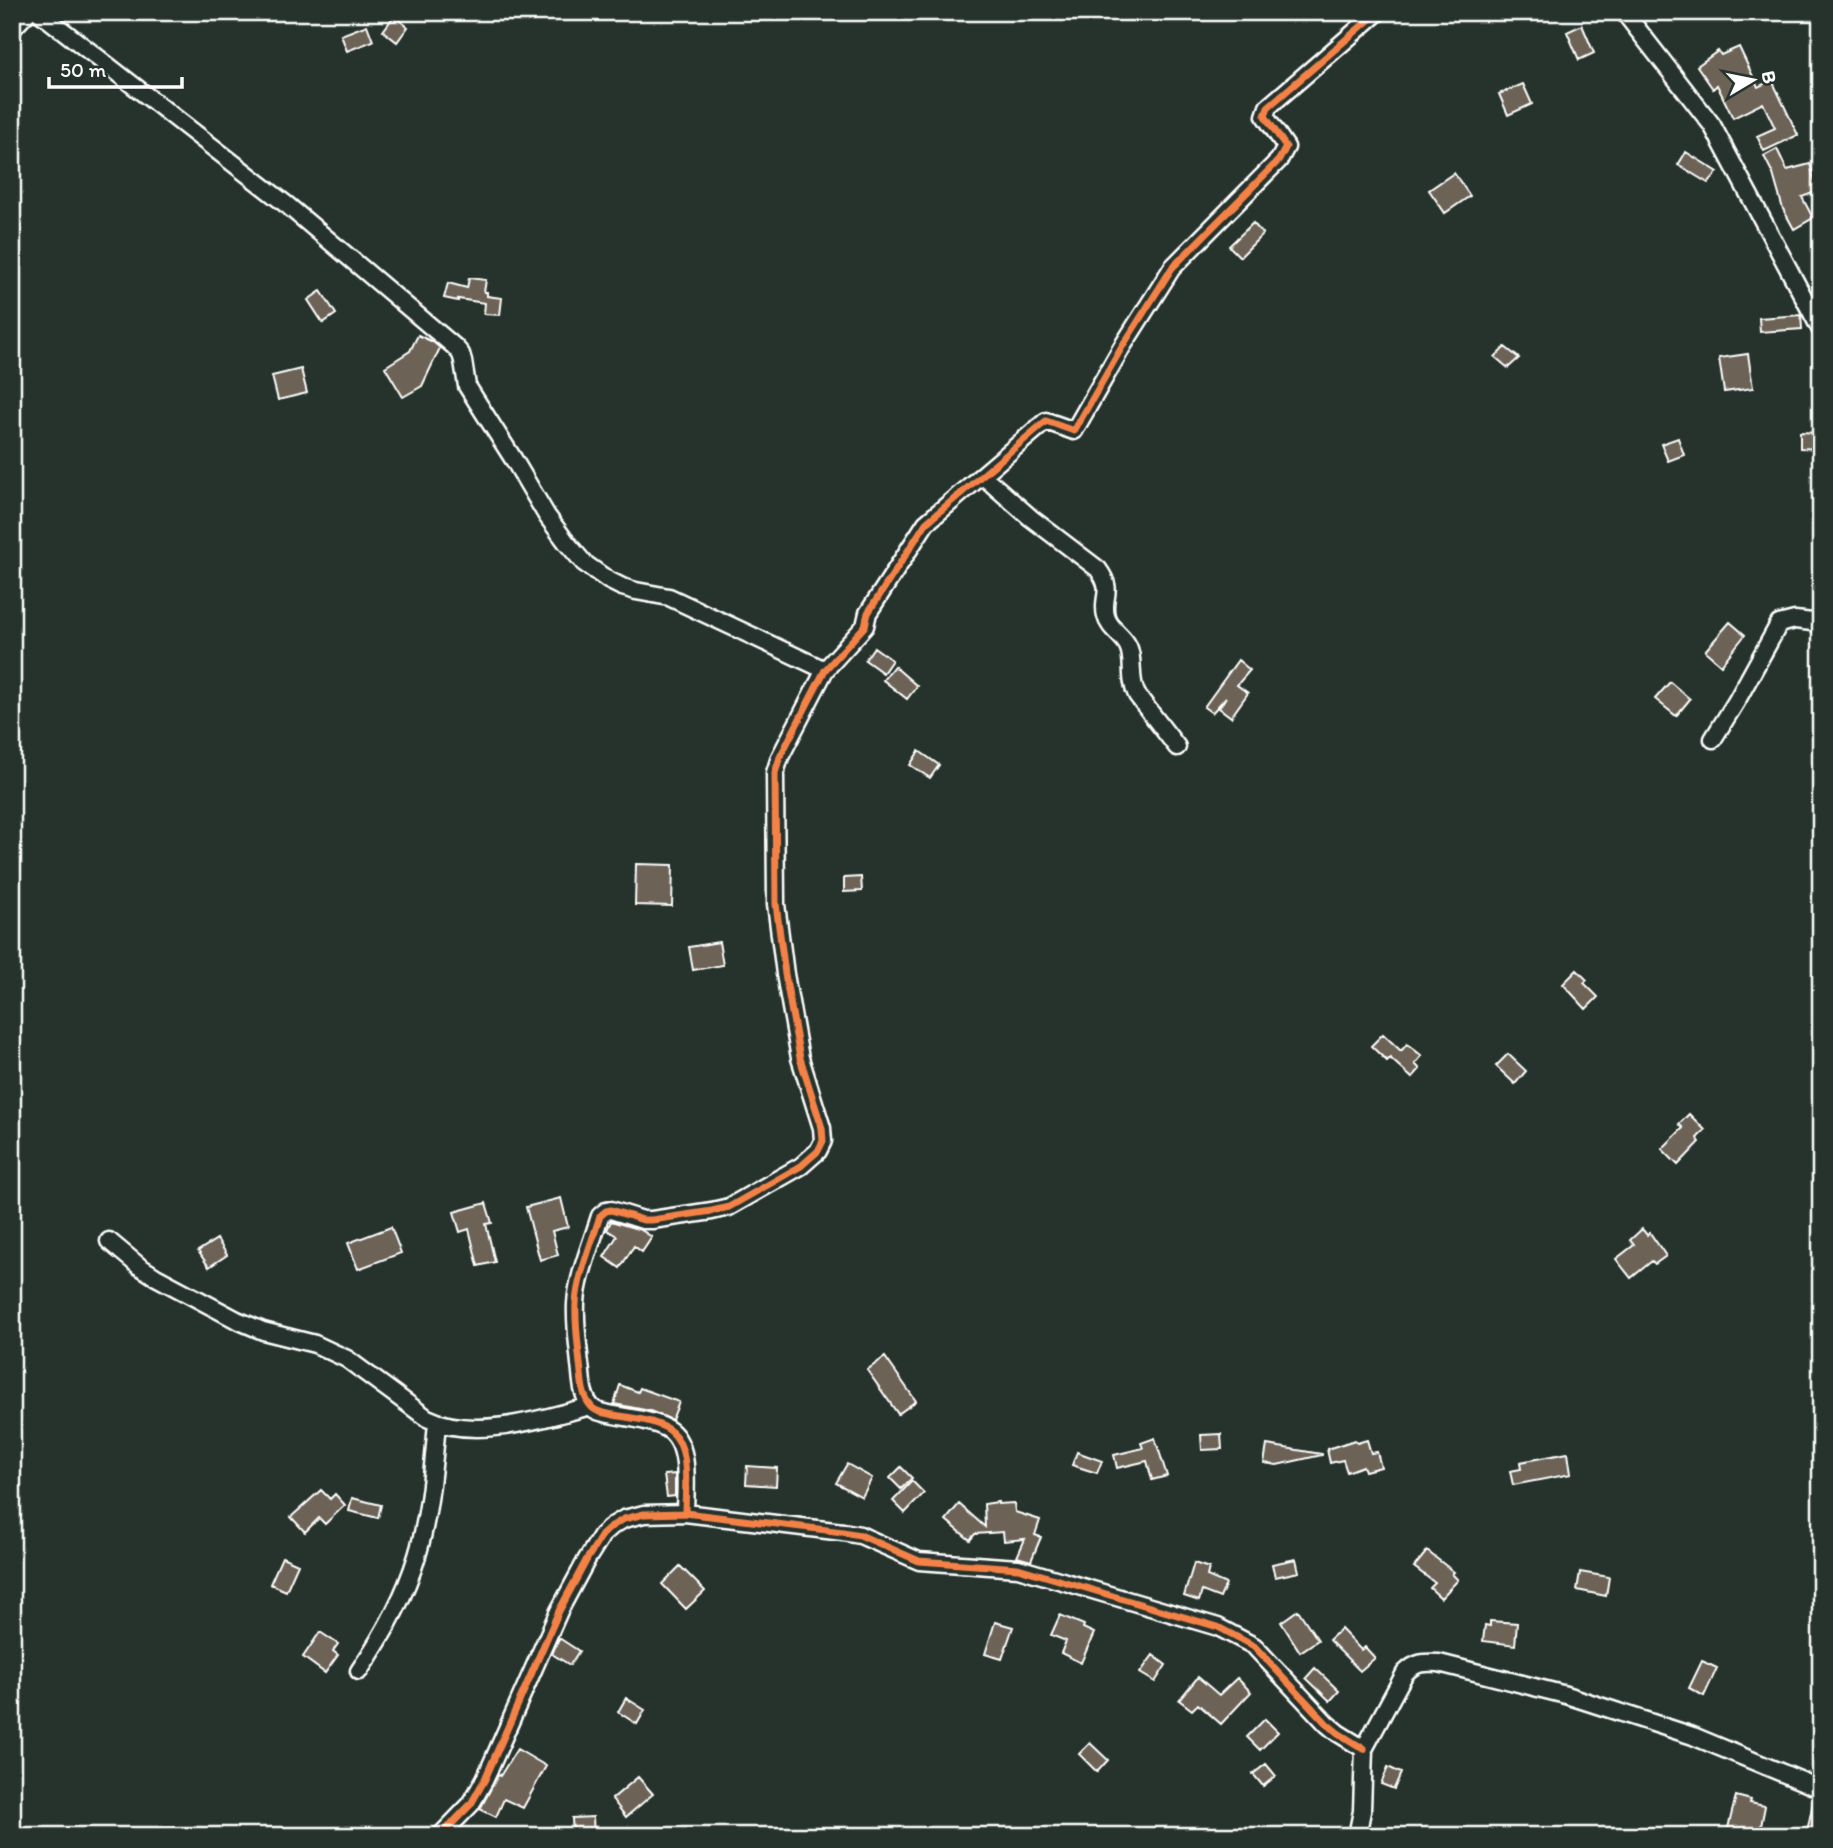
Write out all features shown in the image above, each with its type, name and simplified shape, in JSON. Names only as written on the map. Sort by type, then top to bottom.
[{"type":"street","points":[[12,29],[28,12]]},
{"type":"street","points":[[39,12],[287,205],[455,347],[461,354],[467,386],[547,516],[584,564],[622,587],[669,597],[825,670]]},
{"type":"street","points":[[685,1513],[684,1459],[682,1445],[676,1436],[651,1422],[599,1412],[590,1406],[583,1390],[576,1302],[600,1216],[606,1211],[652,1220],[729,1207],[801,1166],[818,1152],[823,1141],[822,1128],[800,1058],[776,904],[775,773],[780,757],[825,670],[865,626],[868,613],[926,523],[1046,421],[1074,431],[1122,346],[1171,268],[1279,160],[1286,147],[1265,117],[1268,107],[1378,12]]},
{"type":"street","points":[[1624,12],[1712,125],[1821,330]]},
{"type":"street","points":[[983,475],[1031,518],[1098,569],[1105,578],[1106,620],[1128,645],[1132,686],[1177,747]]},
{"type":"street","points":[[1713,739],[1779,624],[1795,620],[1821,623]]},
{"type":"street","points":[[109,1241],[156,1277],[237,1320],[263,1331],[303,1340],[340,1355],[437,1423],[494,1428],[528,1423],[590,1406]]},
{"type":"street","points":[[359,1671],[394,1610],[417,1556],[430,1488],[437,1423]]},
{"type":"street","points":[[440,1836],[471,1804],[485,1779],[559,1611],[602,1535],[624,1519],[644,1514],[685,1513],[860,1535],[919,1561],[1018,1568],[1218,1627],[1254,1646],[1327,1724],[1364,1749]]},
{"type":"street","points":[[1357,1836],[1362,1811],[1364,1749],[1405,1673],[1413,1665],[1425,1662],[1439,1663],[1566,1695],[1693,1736],[1821,1789]]},
{"type":"building","points":[[394,16],[408,27],[397,42],[383,31]]},
{"type":"building","points":[[367,25],[373,41],[347,51],[341,35]]},
{"type":"building","points":[[1582,25],[1594,53],[1579,60],[1567,32]]},
{"type":"building","points":[[1739,47],[1758,87],[1772,80],[1798,135],[1764,151],[1757,136],[1775,128],[1763,103],[1733,118],[1717,85],[1713,89],[1697,66],[1718,51],[1721,55]]},
{"type":"building","points":[[1523,84],[1532,104],[1508,115],[1499,94]]},
{"type":"building","points":[[1777,149],[1787,170],[1810,164],[1818,191],[1802,197],[1813,218],[1794,229],[1783,209],[1773,174],[1764,156]]},
{"type":"building","points":[[1686,152],[1718,172],[1708,183],[1678,165]]},
{"type":"building","points":[[1454,173],[1470,196],[1445,213],[1429,190]]},
{"type":"building","points":[[1253,223],[1263,234],[1240,257],[1229,246]]},
{"type":"building","points":[[469,278],[486,280],[484,292],[487,292],[487,296],[502,298],[500,315],[484,314],[485,303],[444,298],[448,283],[467,288]]},
{"type":"building","points":[[321,291],[336,314],[323,323],[308,300]]},
{"type":"building","points":[[1801,315],[1802,329],[1760,332],[1759,318]]},
{"type":"building","points":[[418,335],[440,348],[422,386],[403,397],[385,367],[410,351]]},
{"type":"building","points":[[1505,347],[1519,358],[1508,368],[1495,357]]},
{"type":"building","points":[[1748,354],[1753,388],[1724,392],[1719,358]]},
{"type":"building","points":[[301,369],[307,393],[278,400],[272,376]]},
{"type":"building","points":[[1800,432],[1821,433],[1821,449],[1800,448]]},
{"type":"building","points":[[1678,438],[1684,455],[1668,461],[1661,444]]},
{"type":"building","points":[[1730,622],[1745,635],[1721,665],[1705,651]]},
{"type":"building","points":[[874,647],[892,660],[883,673],[865,660]]},
{"type":"building","points":[[1238,660],[1250,670],[1237,685],[1248,693],[1231,717],[1219,708],[1226,697],[1212,713],[1204,707]]},
{"type":"building","points":[[894,666],[917,686],[907,699],[883,680]]},
{"type":"building","points":[[1670,682],[1690,699],[1676,716],[1655,699]]},
{"type":"building","points":[[919,751],[939,765],[930,778],[910,765]]},
{"type":"building","points":[[636,864],[673,865],[672,906],[635,905]]},
{"type":"building","points":[[861,877],[862,891],[844,892],[844,878]]},
{"type":"building","points":[[719,942],[723,965],[693,970],[689,947]]},
{"type":"building","points":[[1577,970],[1587,980],[1584,983],[1598,997],[1586,1009],[1563,984]]},
{"type":"building","points":[[1383,1034],[1401,1051],[1407,1044],[1422,1056],[1415,1064],[1420,1069],[1412,1078],[1390,1058],[1387,1061],[1371,1046]]},
{"type":"building","points":[[1508,1054],[1526,1071],[1515,1084],[1496,1066]]},
{"type":"building","points":[[1689,1114],[1705,1130],[1697,1138],[1700,1142],[1678,1165],[1662,1149],[1683,1128],[1679,1124]]},
{"type":"building","points":[[561,1198],[568,1227],[552,1231],[558,1255],[540,1260],[526,1207]]},
{"type":"building","points":[[486,1203],[492,1223],[486,1224],[495,1262],[478,1266],[469,1229],[460,1232],[454,1212]]},
{"type":"building","points":[[611,1221],[641,1230],[652,1237],[642,1252],[634,1246],[620,1268],[604,1257],[617,1236],[607,1230]]},
{"type":"building","points":[[391,1227],[401,1253],[358,1269],[348,1243]]},
{"type":"building","points":[[1642,1229],[1647,1235],[1650,1233],[1666,1256],[1655,1264],[1652,1261],[1631,1278],[1616,1259],[1634,1245],[1630,1240]]},
{"type":"building","points":[[217,1239],[227,1255],[209,1267],[198,1251]]},
{"type":"building","points":[[885,1357],[916,1401],[898,1414],[867,1370]]},
{"type":"building","points":[[620,1385],[638,1392],[640,1388],[679,1402],[672,1420],[650,1411],[614,1404]]},
{"type":"building","points":[[1221,1434],[1222,1449],[1202,1450],[1201,1435]]},
{"type":"building","points":[[1155,1438],[1167,1476],[1152,1480],[1147,1461],[1117,1468],[1114,1455],[1143,1448],[1141,1443]]},
{"type":"building","points":[[1355,1440],[1357,1443],[1367,1440],[1371,1453],[1377,1452],[1381,1467],[1365,1471],[1363,1466],[1347,1472],[1343,1460],[1330,1463],[1327,1449]]},
{"type":"building","points":[[1267,1445],[1322,1455],[1277,1465],[1264,1463]]},
{"type":"building","points":[[1077,1452],[1102,1461],[1097,1473],[1072,1465]]},
{"type":"building","points":[[1568,1453],[1571,1474],[1513,1485],[1510,1471],[1521,1469],[1520,1462]]},
{"type":"building","points":[[847,1464],[872,1478],[862,1497],[836,1483]]},
{"type":"building","points":[[747,1466],[777,1468],[776,1486],[746,1484]]},
{"type":"building","points":[[901,1467],[912,1478],[901,1489],[890,1478]]},
{"type":"building","points":[[675,1474],[675,1496],[667,1497],[664,1475]]},
{"type":"building","points":[[912,1481],[924,1493],[905,1513],[893,1501]]},
{"type":"building","points":[[321,1490],[330,1499],[335,1494],[345,1505],[325,1524],[319,1518],[305,1532],[291,1517]]},
{"type":"building","points":[[352,1498],[381,1505],[378,1518],[349,1511]]},
{"type":"building","points":[[1014,1503],[1015,1512],[1040,1520],[1035,1535],[1041,1537],[1031,1561],[1017,1557],[1025,1539],[1004,1541],[1003,1532],[975,1534],[970,1540],[946,1520],[959,1504],[985,1527],[984,1504]]},
{"type":"building","points":[[1427,1551],[1454,1572],[1452,1574],[1458,1580],[1441,1598],[1430,1588],[1435,1583],[1414,1567]]},
{"type":"building","points":[[282,1557],[298,1564],[286,1591],[270,1584]]},
{"type":"building","points":[[1296,1559],[1299,1572],[1275,1577],[1272,1564]]},
{"type":"building","points":[[1194,1563],[1209,1568],[1207,1576],[1226,1584],[1220,1598],[1202,1591],[1199,1601],[1184,1596]]},
{"type":"building","points":[[680,1566],[705,1591],[686,1609],[662,1584]]},
{"type":"building","points":[[1580,1572],[1609,1577],[1606,1596],[1577,1590]]},
{"type":"building","points":[[1298,1610],[1318,1640],[1300,1652],[1281,1622]]},
{"type":"building","points":[[1060,1615],[1084,1625],[1083,1628],[1094,1633],[1081,1663],[1061,1653],[1066,1641],[1051,1635]]},
{"type":"building","points":[[1490,1621],[1517,1623],[1515,1645],[1483,1641],[1485,1625],[1490,1626]]},
{"type":"building","points":[[995,1622],[1013,1627],[1002,1659],[985,1654]]},
{"type":"building","points":[[1341,1629],[1361,1650],[1365,1647],[1375,1658],[1360,1671],[1329,1640]]},
{"type":"building","points":[[320,1632],[338,1644],[333,1651],[338,1655],[325,1673],[303,1657]]},
{"type":"building","points":[[559,1638],[579,1651],[570,1665],[552,1654]]},
{"type":"building","points":[[1153,1655],[1166,1665],[1155,1682],[1140,1673]]},
{"type":"building","points":[[1702,1661],[1717,1668],[1704,1696],[1689,1688]]},
{"type":"building","points":[[1315,1668],[1339,1691],[1330,1701],[1306,1678]]},
{"type":"building","points":[[1198,1677],[1219,1695],[1237,1678],[1251,1692],[1221,1724],[1198,1704],[1192,1710],[1179,1700]]},
{"type":"building","points":[[626,1698],[645,1710],[637,1724],[618,1712]]},
{"type":"building","points":[[1265,1719],[1278,1732],[1260,1750],[1247,1737]]},
{"type":"building","points":[[1090,1743],[1108,1760],[1097,1772],[1079,1754]]},
{"type":"building","points":[[517,1749],[546,1766],[523,1808],[504,1799],[496,1817],[480,1809],[498,1775],[500,1776]]},
{"type":"building","points":[[1266,1764],[1276,1776],[1263,1786],[1253,1774]]},
{"type":"building","points":[[1388,1767],[1401,1773],[1394,1789],[1381,1784]]},
{"type":"building","points":[[638,1777],[653,1794],[626,1817],[612,1799]]},
{"type":"building","points":[[1736,1796],[1765,1806],[1759,1836],[1726,1836]]},
{"type":"building","points":[[1814,1798],[1821,1799],[1821,1836],[1806,1836]]},
{"type":"building","points":[[593,1817],[594,1836],[573,1836],[572,1818]]},
{"type":"cycle path","points":[[685,1513],[685,1466],[680,1444],[674,1435],[654,1423],[598,1411],[587,1401],[582,1385],[577,1334],[577,1294],[600,1216],[606,1211],[652,1220],[729,1207],[801,1166],[818,1151],[823,1141],[822,1128],[800,1058],[776,904],[775,773],[780,757],[825,670],[865,626],[868,613],[926,523],[1046,421],[1074,431],[1122,347],[1172,268],[1279,160],[1286,147],[1265,116],[1268,107],[1378,12]]},
{"type":"cycle path","points":[[440,1836],[471,1804],[485,1779],[559,1611],[602,1535],[624,1519],[644,1514],[685,1513],[860,1535],[919,1561],[1018,1568],[1218,1627],[1254,1646],[1327,1724],[1364,1749]]}]
